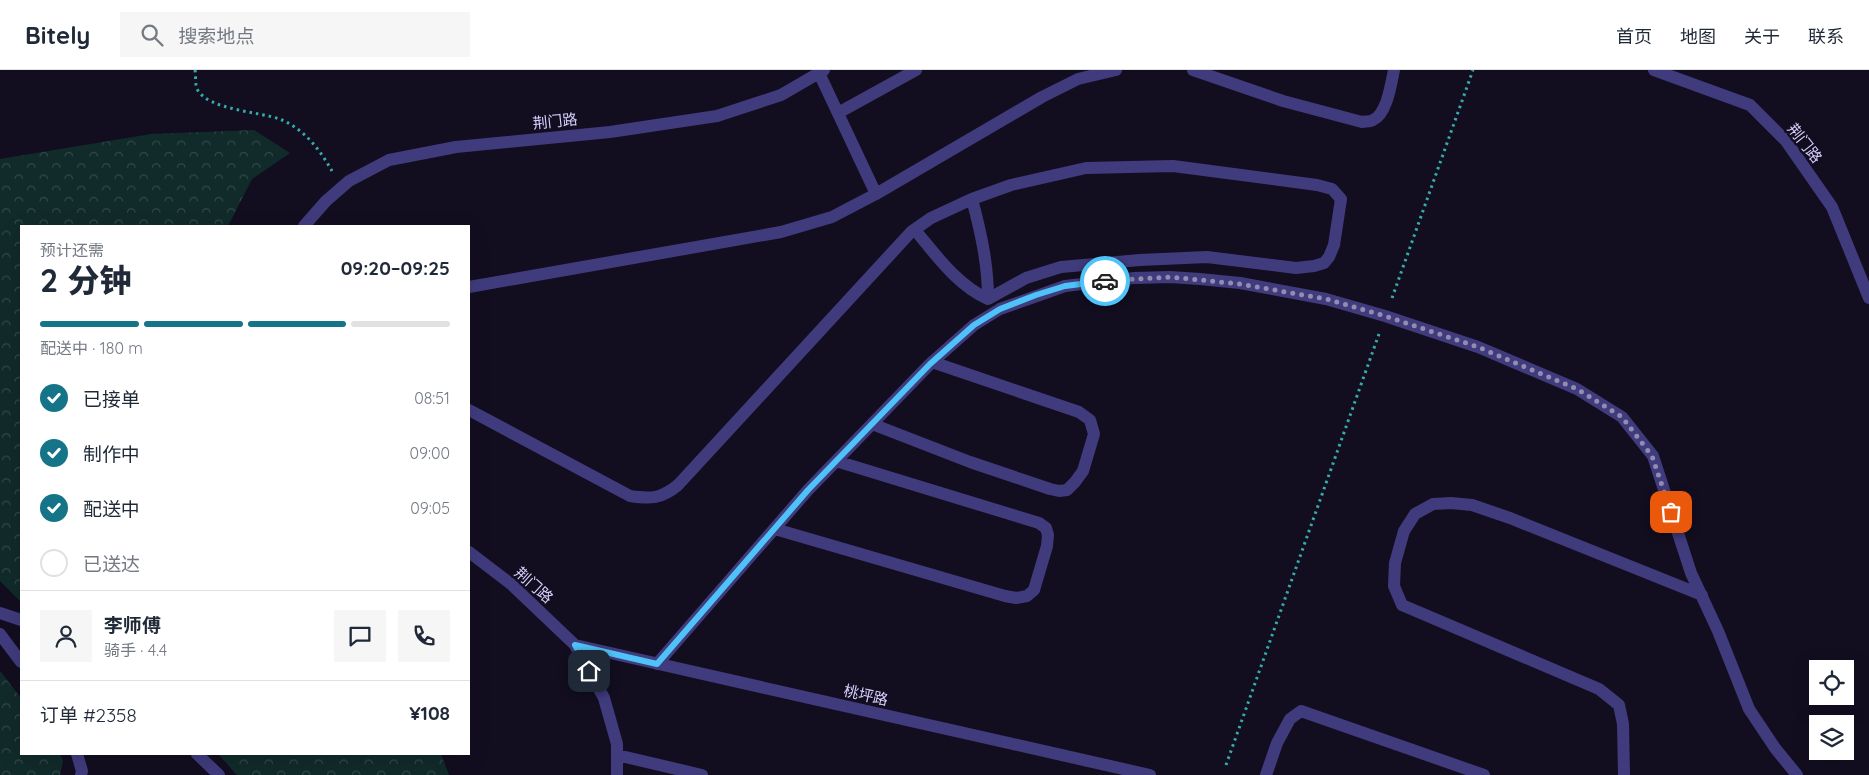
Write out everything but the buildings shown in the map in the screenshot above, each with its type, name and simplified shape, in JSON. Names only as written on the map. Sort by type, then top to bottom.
[{"type":"street","points":[[838,113],[916,70]]},
{"type":"street","points":[[470,287],[781,232],[832,217],[876,194],[1042,97],[1078,79],[1116,70]]},
{"type":"street","points":[[1193,70],[1283,101],[1362,122],[1373,121],[1379,115],[1389,95],[1394,70]]},
{"type":"street","name":"荆门路","points":[[1654,70],[1750,105],[1786,141],[1832,207],[1869,298]]},
{"type":"street","name":"荆门路","points":[[305,225],[326,201],[349,181],[389,160],[456,147],[610,132],[717,116],[781,95],[822,71]]},
{"type":"street","points":[[822,71],[838,113],[876,194]]},
{"type":"street","points":[[470,411],[630,496],[654,498],[666,494],[678,485],[915,230],[931,218],[972,199],[1011,185],[1086,168],[1173,166],[1317,184],[1332,189],[1341,199],[1334,245],[1324,263],[1314,266],[1296,268],[1207,257],[1140,260],[1061,267],[1026,278],[988,299]]},
{"type":"street","points":[[972,199],[985,249],[988,271],[988,299]]},
{"type":"street","points":[[915,230],[946,267],[965,285],[988,299]]},
{"type":"street","points":[[657,664],[808,490],[932,362],[974,325],[1000,309],[1065,286],[1116,280],[1170,277],[1240,284],[1326,299],[1385,316],[1478,347],[1577,389],[1622,417],[1652,456],[1691,573],[1749,709],[1775,748],[1797,775]]},
{"type":"street","points":[[872,424],[970,462],[1050,489],[1067,490],[1075,482],[1083,470],[1094,434],[1090,420],[1079,412],[932,362]]},
{"type":"street","points":[[775,529],[1005,596],[1016,598],[1027,596],[1034,590],[1047,546],[1048,535],[1046,528],[1038,523],[836,462]]},
{"type":"street","points":[[1624,775],[1623,724],[1619,705],[1600,689],[1402,605],[1394,586],[1395,563],[1404,531],[1415,514],[1433,504],[1472,505],[1510,518],[1702,595]]},
{"type":"street","name":"荆门路","points":[[470,553],[511,584],[575,645]]},
{"type":"street","points":[[0,613],[20,620]]},
{"type":"street","points":[[0,634],[20,661]]},
{"type":"street","points":[[575,645],[604,698],[617,744],[617,775]]},
{"type":"street","name":"桃坪路","points":[[575,645],[1150,775]]},
{"type":"street","points":[[1266,775],[1277,743],[1290,719],[1301,711],[1484,775]]},
{"type":"street","points":[[77,755],[82,771],[81,775]]},
{"type":"street","points":[[198,755],[219,775]]},
{"type":"street","points":[[617,755],[702,775]]},
{"type":"path","points":[[195,70],[197,89],[215,104],[283,121],[308,138],[321,153],[342,188]]},
{"type":"path","points":[[1226,765],[1473,70]]},
{"type":"green space","points":[[254,130],[290,153],[252,179],[229,225],[20,225],[20,601],[0,581],[0,159],[151,134]]},
{"type":"green space","points":[[0,671],[20,697],[20,755],[60,755],[63,761],[60,775],[0,775]]},
{"type":"green space","points":[[219,755],[441,755],[449,775],[237,775]]},
{"type":"way so far","points":[[1105,281],[1170,277],[1200,279],[1326,299],[1385,316],[1478,347],[1577,389],[1622,417],[1652,456],[1671,512]]},
{"type":"route","points":[[589,671],[575,645],[657,664],[808,490],[930,364],[974,325],[1000,309],[1036,295],[1065,286],[1105,281]]}]
